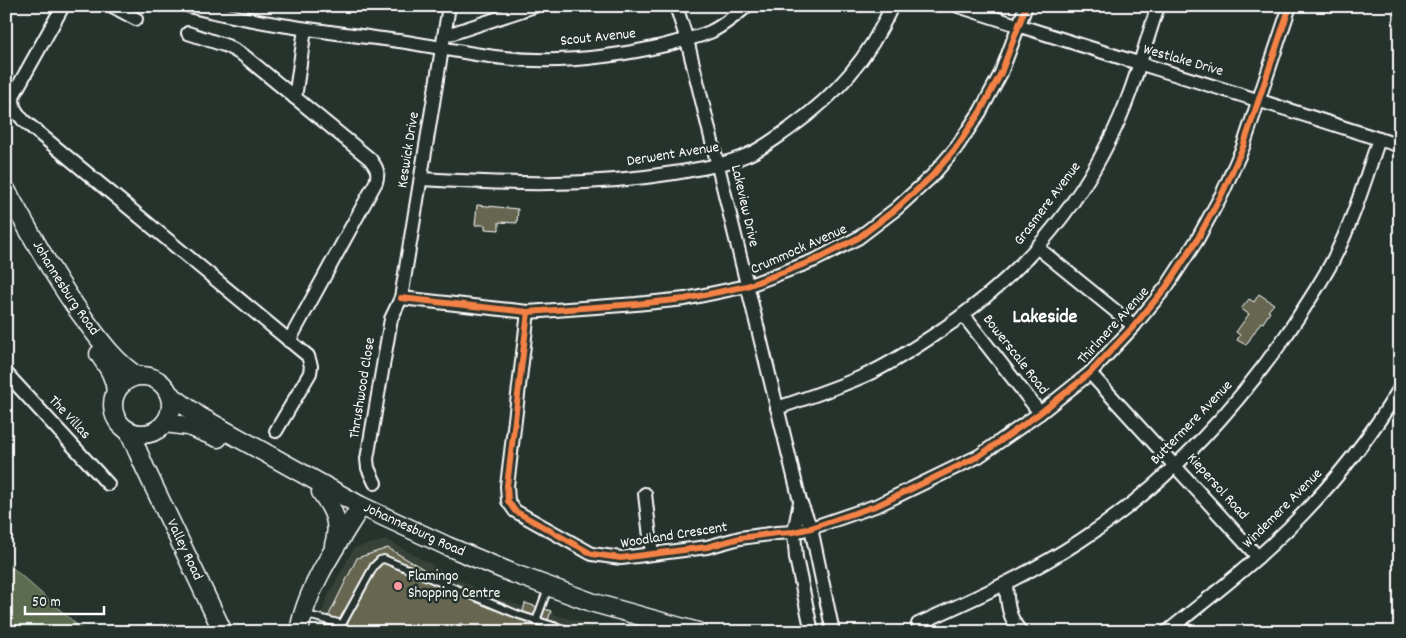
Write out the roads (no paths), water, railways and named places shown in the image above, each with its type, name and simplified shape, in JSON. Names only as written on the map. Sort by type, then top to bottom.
[{"type":"street","points":[[63,6],[14,94],[12,102],[18,115],[308,356],[311,361],[310,373],[276,431]]},
{"type":"street","points":[[112,6],[136,18]]},
{"type":"street","points":[[189,6],[305,29],[443,42],[535,6]]},
{"type":"street","name":"Keswick Drive","points":[[401,298],[449,6]]},
{"type":"street","name":"Lakeview Drive","points":[[676,6],[718,166],[800,501],[811,528],[833,632]]},
{"type":"street","name":"Scout Avenue","points":[[443,42],[504,58],[533,60],[609,55],[649,49],[710,32],[732,19],[747,6]]},
{"type":"street","name":"Derwent Avenue","points":[[421,178],[500,183],[579,183],[718,166],[748,155],[781,135],[816,109],[845,81],[867,54],[885,24],[892,6]]},
{"type":"street","name":"Westlake Drive","points":[[958,6],[1400,146]]},
{"type":"street","name":"Crummock Avenue","points":[[401,298],[528,312],[611,306],[685,299],[747,286],[815,260],[858,238],[896,209],[932,176],[956,148],[980,112],[1002,73],[1026,6]]},
{"type":"street","name":"Grasmere Avenue","points":[[777,408],[867,374],[913,349],[964,316],[1001,285],[1038,248],[1073,202],[1109,142],[1121,116],[1158,6]]},
{"type":"street","name":"Thirlmere Avenue","points":[[811,528],[878,505],[972,460],[1040,414],[1090,373],[1134,326],[1167,286],[1197,240],[1223,192],[1243,147],[1290,6]]},
{"type":"street","points":[[295,98],[305,29]]},
{"type":"street","points":[[188,33],[227,46],[243,55],[370,159],[376,167],[378,174],[369,195],[289,341]]},
{"type":"street","name":"Buttermere Avenue","points":[[918,624],[1006,584],[1080,541],[1127,507],[1176,466],[1230,411],[1264,368],[1308,304],[1333,259],[1354,211],[1379,139]]},
{"type":"street","name":"Johannesburg Road","points":[[6,190],[42,255],[80,314],[108,351],[137,376]]},
{"type":"street","name":"Johannesburg Road","points":[[6,203],[55,292],[113,374],[116,392]]},
{"type":"street","points":[[1038,248],[1134,326]]},
{"type":"street","name":"Thrushwood Close","points":[[375,483],[368,468],[368,459],[391,319],[401,298]]},
{"type":"street","name":"Woodland Crescent","points":[[528,312],[507,486],[508,501],[515,511],[592,554],[621,558],[707,547],[762,534],[794,532],[811,528]]},
{"type":"street","name":"Bowerscale Road","points":[[964,316],[1040,414]]},
{"type":"street","name":"The Villas","points":[[6,373],[108,484]]},
{"type":"street","name":"Kiepersol Road","points":[[1090,373],[1258,557]]},
{"type":"street","points":[[137,376],[157,379],[169,394],[170,414],[158,430],[148,434],[138,434],[129,431],[121,426],[113,410],[113,400],[116,392],[121,384],[137,376]]},
{"type":"street","name":"Windemere Avenue","points":[[1167,632],[1258,557],[1331,484],[1390,405],[1400,388]]},
{"type":"street","points":[[169,394],[225,436]]},
{"type":"street","points":[[165,423],[188,426],[225,436]]},
{"type":"street","name":"Valley Road","points":[[129,431],[223,632]]},
{"type":"street","points":[[145,468],[148,434]]},
{"type":"street","name":"Johannesburg Road","points":[[225,436],[321,492],[359,509],[547,590],[665,632]]},
{"type":"street","name":"Johannesburg Road","points":[[225,436],[359,509]]},
{"type":"street","points":[[299,632],[302,614],[327,561],[338,528],[334,512],[321,492]]},
{"type":"street","points":[[645,494],[652,554]]},
{"type":"street","name":"Lakeview Drive","points":[[800,501],[794,532],[799,580],[812,632]]},
{"type":"street","points":[[327,561],[359,509]]},
{"type":"street","points":[[1006,584],[1008,612],[1013,624],[1021,632]]},
{"type":"street","name":"Johannesburg Road","points":[[547,590],[698,632]]},
{"type":"street","points":[[808,614],[829,608]]},
{"type":"lane","points":[[340,632],[342,624],[374,566],[384,559],[536,621],[572,632]]},
{"type":"lane","points":[[536,621],[547,590]]},
{"type":"lane","points":[[302,614],[342,624]]},
{"type":"place","name":"Flamingo Shopping Centre","points":[[398,586]]},
{"type":"district","name":"Lakeside","points":[[1045,318]]}]
